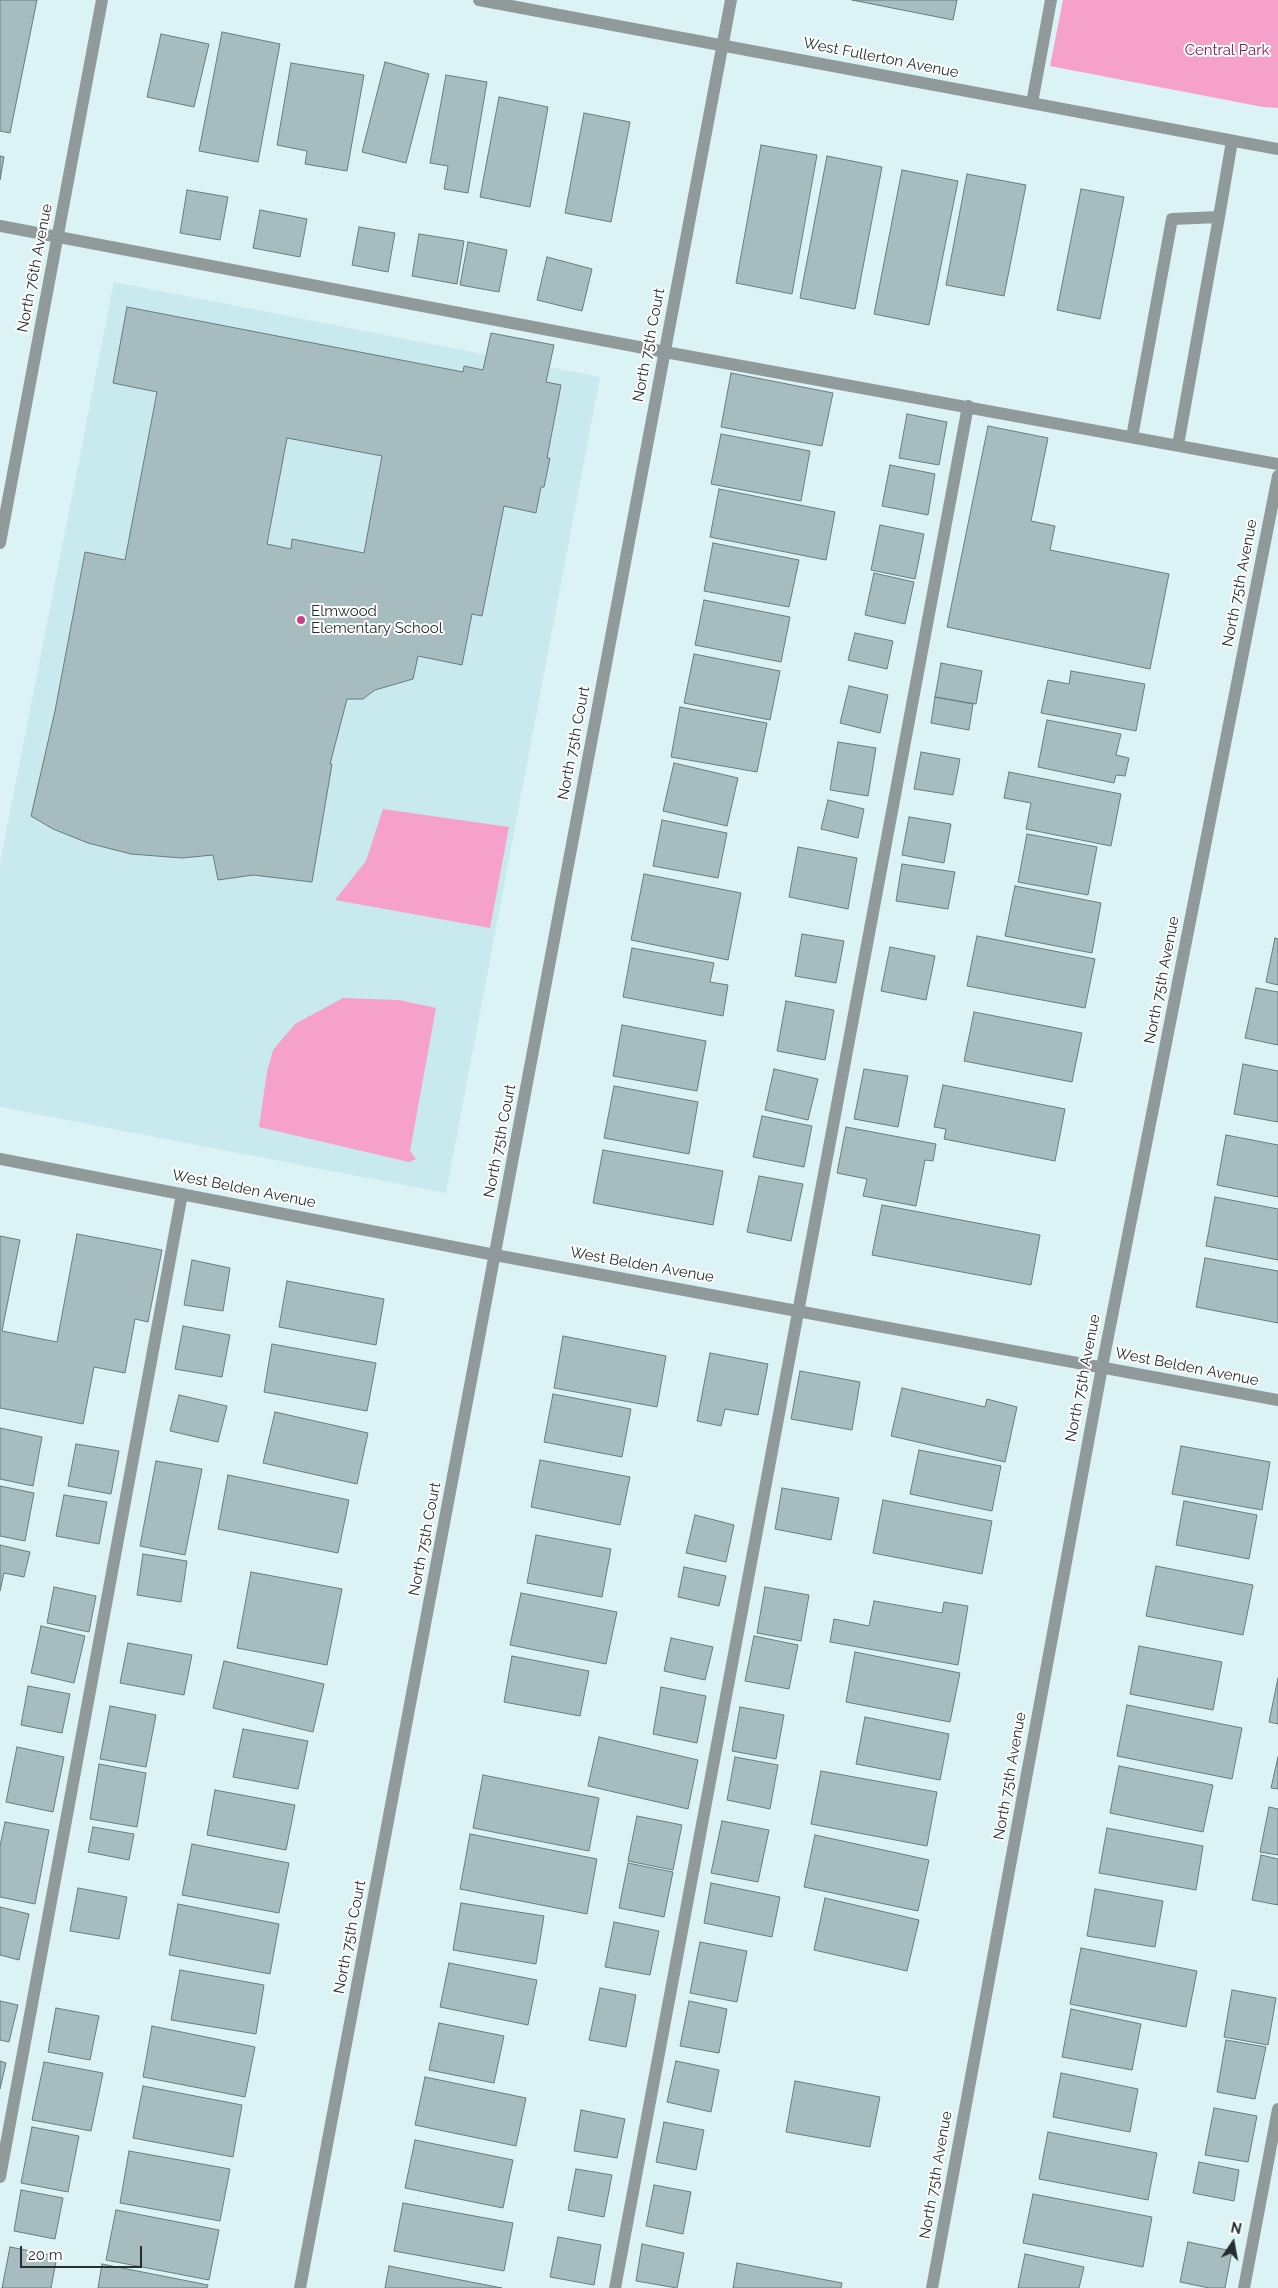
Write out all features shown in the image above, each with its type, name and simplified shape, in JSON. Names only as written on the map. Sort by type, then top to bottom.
[{"type":"street","name":"North 76th Avenue","points":[[0,543],[102,0]]},
{"type":"street","name":"West Fullerton Avenue","points":[[479,0],[1278,150]]},
{"type":"street","name":"North 75th Court","points":[[300,2288],[731,0]]},
{"type":"street","points":[[1032,103],[1051,0]]},
{"type":"street","points":[[1178,445],[1232,141]]},
{"type":"street","points":[[1132,437],[1172,219],[1218,217]]},
{"type":"street","points":[[0,226],[665,352],[1278,464]]},
{"type":"street","points":[[615,2288],[968,406]]},
{"type":"street","name":"North 75th Avenue","points":[[932,2288],[1102,1367],[1278,476]]},
{"type":"street","name":"West Belden Avenue","points":[[0,1159],[494,1255],[1278,1400]]},
{"type":"street","points":[[0,2177],[182,1194]]},
{"type":"street","points":[[1244,2288],[1278,2109]]},
{"type":"shaded area","name":"Elmwood Elementary School","points":[[114,282],[600,377],[446,1193],[0,1107],[0,863]]},
{"type":"green space","name":"Central Park","points":[[1063,0],[1278,0],[1278,108],[1263,107],[1050,66]]},
{"type":"green space","points":[[383,809],[509,827],[490,928],[335,900],[366,861]]},
{"type":"green space","points":[[343,998],[399,1000],[436,1008],[410,1151],[416,1159],[409,1162],[259,1127],[267,1072],[273,1050],[295,1024]]},
{"type":"building","points":[[0,0],[37,0],[10,133],[0,131]]},
{"type":"building","points":[[852,0],[957,0],[953,20]]},
{"type":"building","points":[[222,32],[280,44],[258,162],[199,151]]},
{"type":"building","points":[[161,34],[209,44],[194,107],[147,97]]},
{"type":"building","points":[[385,62],[429,74],[406,163],[362,152]]},
{"type":"building","points":[[291,63],[364,75],[347,171],[305,164],[307,151],[277,145]]},
{"type":"building","points":[[446,75],[487,82],[468,193],[444,189],[448,166],[430,163]]},
{"type":"building","points":[[499,97],[548,107],[530,207],[480,197]]},
{"type":"building","points":[[584,113],[630,122],[611,222],[565,213]]},
{"type":"building","points":[[761,145],[817,155],[792,294],[736,283]]},
{"type":"building","points":[[0,156],[4,157],[0,180]]},
{"type":"building","points":[[827,156],[882,167],[855,309],[800,298]]},
{"type":"building","points":[[902,170],[958,181],[929,325],[874,314]]},
{"type":"building","points":[[967,174],[1026,185],[1004,296],[946,285]]},
{"type":"building","points":[[1081,189],[1124,197],[1100,319],[1057,310]]},
{"type":"building","points":[[187,190],[228,197],[220,240],[180,233]]},
{"type":"building","points":[[260,210],[307,219],[300,257],[253,248]]},
{"type":"building","points":[[359,227],[395,233],[388,272],[352,265]]},
{"type":"building","points":[[419,234],[464,241],[457,284],[412,276]]},
{"type":"building","points":[[468,242],[507,250],[499,292],[460,285]]},
{"type":"building","points":[[547,257],[592,269],[582,311],[537,300]]},
{"type":"building","points":[[127,307],[463,372],[464,366],[483,370],[491,333],[554,345],[546,382],[561,385],[547,458],[550,458],[544,487],[541,487],[536,513],[504,506],[482,616],[472,614],[462,665],[418,656],[413,679],[375,690],[363,699],[347,699],[330,764],[332,764],[312,882],[253,875],[218,880],[213,855],[182,858],[131,854],[88,843],[53,829],[31,816],[55,711],[85,552],[125,560],[157,392],[113,383]],"holes":[[[287,438],[382,456],[364,553],[292,539],[291,549],[267,544]]]},
{"type":"building","points":[[731,373],[833,393],[822,446],[721,427]]},
{"type":"building","points":[[907,414],[947,422],[939,465],[899,458]]},
{"type":"building","points":[[988,426],[1048,438],[1031,521],[1055,526],[1050,550],[1169,574],[1150,669],[947,627]]},
{"type":"building","points":[[721,434],[810,451],[801,501],[711,484]]},
{"type":"building","points":[[890,465],[935,474],[928,515],[882,506]]},
{"type":"building","points":[[719,489],[835,512],[826,560],[710,537]]},
{"type":"building","points":[[880,525],[924,534],[915,579],[871,570]]},
{"type":"building","points":[[713,543],[799,560],[789,607],[704,591]]},
{"type":"building","points":[[874,573],[914,582],[905,624],[865,615]]},
{"type":"building","points":[[704,600],[790,617],[781,662],[695,645]]},
{"type":"building","points":[[855,633],[893,641],[887,669],[848,660]]},
{"type":"building","points":[[694,654],[780,671],[770,720],[684,703]]},
{"type":"building","points":[[941,663],[982,671],[976,704],[935,697]]},
{"type":"building","points":[[1071,671],[1145,684],[1136,731],[1041,713],[1048,680],[1069,684]]},
{"type":"building","points":[[849,686],[888,695],[880,733],[840,723]]},
{"type":"building","points":[[935,697],[973,704],[969,730],[931,723]]},
{"type":"building","points":[[680,707],[767,723],[757,772],[671,757]]},
{"type":"building","points":[[1047,720],[1121,734],[1116,755],[1129,758],[1125,776],[1116,775],[1114,783],[1038,767]]},
{"type":"building","points":[[838,742],[876,748],[868,796],[830,790]]},
{"type":"building","points":[[921,752],[960,759],[953,795],[914,789]]},
{"type":"building","points":[[674,763],[738,778],[727,826],[663,811]]},
{"type":"building","points":[[1009,772],[1121,794],[1111,846],[1026,829],[1031,803],[1004,798]]},
{"type":"building","points":[[828,800],[864,809],[858,838],[821,829]]},
{"type":"building","points":[[909,817],[951,824],[944,863],[902,855]]},
{"type":"building","points":[[662,820],[727,833],[718,878],[653,866]]},
{"type":"building","points":[[1027,834],[1097,847],[1088,895],[1018,882]]},
{"type":"building","points":[[798,847],[857,858],[848,909],[789,897]]},
{"type":"building","points":[[902,864],[955,872],[948,909],[896,901]]},
{"type":"building","points":[[644,874],[741,893],[728,960],[631,940]]},
{"type":"building","points":[[1015,886],[1101,903],[1092,953],[1005,936]]},
{"type":"building","points":[[802,934],[844,941],[836,983],[795,976]]},
{"type":"building","points":[[977,936],[1095,959],[1085,1008],[967,986]]},
{"type":"building","points":[[1275,938],[1278,939],[1278,985],[1266,982]]},
{"type":"building","points":[[890,947],[935,956],[926,1000],[881,991]]},
{"type":"building","points":[[632,948],[714,963],[710,982],[728,985],[723,1016],[623,997]]},
{"type":"building","points":[[1256,988],[1278,992],[1278,1045],[1245,1038]]},
{"type":"building","points":[[786,1001],[834,1010],[825,1060],[777,1051]]},
{"type":"building","points":[[974,1012],[1082,1033],[1072,1082],[964,1061]]},
{"type":"building","points":[[622,1025],[706,1041],[697,1091],[613,1076]]},
{"type":"building","points":[[1243,1064],[1278,1071],[1278,1122],[1234,1114]]},
{"type":"building","points":[[774,1069],[818,1079],[808,1120],[765,1110]]},
{"type":"building","points":[[864,1069],[908,1076],[898,1127],[854,1119]]},
{"type":"building","points":[[943,1085],[1065,1109],[1055,1161],[944,1139],[946,1129],[934,1127]]},
{"type":"building","points":[[614,1086],[698,1102],[689,1154],[604,1138]]},
{"type":"building","points":[[762,1116],[812,1126],[804,1167],[753,1157]]},
{"type":"building","points":[[846,1127],[936,1144],[933,1161],[925,1160],[916,1206],[863,1196],[867,1179],[837,1173]]},
{"type":"building","points":[[1226,1135],[1278,1145],[1278,1197],[1217,1185]]},
{"type":"building","points":[[603,1150],[723,1171],[713,1225],[593,1203]]},
{"type":"building","points":[[759,1176],[803,1184],[791,1241],[747,1232]]},
{"type":"building","points":[[1215,1197],[1278,1209],[1278,1260],[1206,1246]]},
{"type":"building","points":[[882,1205],[1040,1235],[1031,1285],[872,1255]]},
{"type":"building","points":[[77,1234],[162,1250],[148,1322],[135,1319],[125,1373],[94,1367],[83,1424],[0,1408],[0,1236],[20,1240],[2,1331],[57,1342]]},
{"type":"building","points":[[1205,1258],[1278,1271],[1278,1323],[1196,1307]]},
{"type":"building","points":[[192,1260],[230,1268],[223,1311],[184,1305]]},
{"type":"building","points":[[287,1281],[384,1299],[376,1345],[279,1327]]},
{"type":"building","points":[[183,1326],[230,1335],[222,1377],[175,1369]]},
{"type":"building","points":[[563,1336],[666,1356],[657,1407],[554,1388]]},
{"type":"building","points":[[272,1344],[376,1363],[367,1411],[264,1392]]},
{"type":"building","points":[[710,1353],[768,1364],[758,1415],[725,1409],[721,1426],[697,1421]]},
{"type":"building","points":[[800,1371],[860,1382],[852,1430],[791,1419]]},
{"type":"building","points":[[902,1388],[985,1407],[987,1399],[1017,1407],[1005,1462],[891,1436]]},
{"type":"building","points":[[553,1394],[631,1409],[622,1457],[544,1442]]},
{"type":"building","points":[[179,1395],[227,1406],[218,1442],[170,1431]]},
{"type":"building","points":[[275,1412],[368,1433],[357,1484],[263,1463]]},
{"type":"building","points":[[0,1428],[42,1437],[33,1486],[0,1479]]},
{"type":"building","points":[[76,1444],[119,1451],[111,1494],[68,1486]]},
{"type":"building","points":[[1181,1446],[1270,1462],[1262,1510],[1172,1494]]},
{"type":"building","points":[[919,1450],[1001,1466],[992,1511],[910,1494]]},
{"type":"building","points":[[540,1460],[630,1477],[620,1525],[531,1507]]},
{"type":"building","points":[[156,1461],[202,1469],[185,1555],[140,1546]]},
{"type":"building","points":[[228,1475],[349,1500],[338,1553],[218,1529]]},
{"type":"building","points":[[0,1486],[34,1493],[25,1541],[0,1536]]},
{"type":"building","points":[[782,1488],[839,1498],[831,1540],[775,1529]]},
{"type":"building","points":[[64,1495],[107,1502],[99,1544],[56,1536]]},
{"type":"building","points":[[883,1500],[992,1521],[982,1574],[873,1553]]},
{"type":"building","points":[[1184,1501],[1257,1515],[1249,1559],[1176,1545]]},
{"type":"building","points":[[695,1515],[734,1525],[726,1562],[686,1553]]},
{"type":"building","points":[[536,1535],[611,1549],[602,1597],[527,1583]]},
{"type":"building","points":[[0,1545],[30,1552],[24,1577],[4,1573],[0,1591]]},
{"type":"building","points":[[143,1554],[187,1561],[181,1602],[137,1595]]},
{"type":"building","points":[[1156,1566],[1253,1585],[1243,1635],[1146,1616]]},
{"type":"building","points":[[684,1567],[726,1576],[719,1606],[678,1597]]},
{"type":"building","points":[[251,1572],[342,1589],[327,1665],[237,1648]]},
{"type":"building","points":[[54,1587],[96,1596],[89,1632],[47,1623]]},
{"type":"building","points":[[765,1587],[809,1595],[801,1641],[757,1633]]},
{"type":"building","points":[[521,1593],[617,1612],[606,1664],[510,1645]]},
{"type":"building","points":[[874,1601],[942,1613],[944,1602],[968,1606],[958,1665],[830,1642],[834,1619],[869,1626]]},
{"type":"building","points":[[41,1626],[85,1636],[74,1683],[31,1673]]},
{"type":"building","points":[[754,1636],[798,1645],[789,1689],[745,1681]]},
{"type":"building","points":[[671,1638],[713,1647],[705,1680],[664,1671]]},
{"type":"building","points":[[128,1643],[192,1655],[184,1695],[120,1683]]},
{"type":"building","points":[[1139,1646],[1222,1662],[1213,1710],[1130,1694]]},
{"type":"building","points":[[855,1652],[960,1673],[950,1722],[846,1702]]},
{"type":"building","points":[[512,1656],[589,1671],[580,1716],[504,1702]]},
{"type":"building","points":[[224,1661],[324,1684],[313,1732],[213,1708]]},
{"type":"building","points":[[1278,1678],[1278,1724],[1269,1722]]},
{"type":"building","points":[[28,1686],[70,1694],[62,1733],[21,1725]]},
{"type":"building","points":[[661,1687],[706,1696],[697,1743],[653,1734]]},
{"type":"building","points":[[1127,1705],[1242,1728],[1232,1779],[1117,1756]]},
{"type":"building","points":[[110,1706],[156,1715],[146,1767],[100,1759]]},
{"type":"building","points":[[740,1707],[784,1715],[776,1759],[732,1751]]},
{"type":"building","points":[[865,1717],[949,1734],[940,1780],[856,1764]]},
{"type":"building","points":[[243,1729],[308,1741],[298,1789],[233,1777]]},
{"type":"building","points":[[599,1737],[698,1760],[688,1809],[588,1786]]},
{"type":"building","points":[[17,1747],[64,1757],[53,1812],[6,1802]]},
{"type":"building","points":[[735,1757],[778,1765],[770,1809],[727,1800]]},
{"type":"building","points":[[1278,1757],[1278,1789],[1271,1788]]},
{"type":"building","points":[[99,1764],[146,1773],[137,1827],[90,1819]]},
{"type":"building","points":[[1119,1766],[1213,1785],[1203,1832],[1110,1813]]},
{"type":"building","points":[[821,1771],[937,1792],[927,1846],[811,1824]]},
{"type":"building","points":[[483,1775],[599,1798],[589,1851],[473,1828]]},
{"type":"building","points":[[215,1790],[295,1805],[286,1850],[207,1835]]},
{"type":"building","points":[[1269,1807],[1278,1809],[1278,1855],[1260,1852]]},
{"type":"building","points":[[637,1816],[682,1825],[673,1870],[628,1861]]},
{"type":"building","points":[[722,1821],[769,1830],[758,1882],[711,1873]]},
{"type":"building","points":[[5,1822],[49,1830],[35,1904],[0,1897],[0,1846]]},
{"type":"building","points":[[93,1827],[134,1834],[129,1860],[88,1852]]},
{"type":"building","points":[[1107,1828],[1203,1846],[1196,1890],[1099,1873]]},
{"type":"building","points":[[470,1834],[597,1859],[587,1914],[460,1889]]},
{"type":"building","points":[[815,1835],[929,1860],[918,1911],[804,1887]]},
{"type":"building","points":[[192,1844],[289,1863],[279,1913],[182,1895]]},
{"type":"building","points":[[1261,1855],[1278,1859],[1278,1905],[1252,1900]]},
{"type":"building","points":[[628,1863],[673,1872],[664,1917],[619,1908]]},
{"type":"building","points":[[711,1883],[780,1897],[772,1937],[704,1923]]},
{"type":"building","points":[[78,1888],[127,1897],[119,1939],[70,1931]]},
{"type":"building","points":[[1095,1889],[1163,1901],[1155,1947],[1087,1936]]},
{"type":"building","points":[[825,1898],[919,1920],[907,1971],[814,1950]]},
{"type":"building","points":[[461,1903],[544,1916],[536,1964],[453,1950]]},
{"type":"building","points":[[178,1904],[279,1924],[270,1974],[169,1955]]},
{"type":"building","points":[[0,1907],[29,1914],[19,1960],[0,1955]]},
{"type":"building","points":[[614,1922],[659,1931],[650,1975],[605,1967]]},
{"type":"building","points":[[700,1942],[747,1951],[737,2002],[690,1993]]},
{"type":"building","points":[[1081,1948],[1197,1971],[1186,2027],[1070,2004]]},
{"type":"building","points":[[449,1963],[537,1980],[528,2025],[440,2007]]},
{"type":"building","points":[[180,1970],[264,1985],[256,2034],[171,2020]]},
{"type":"building","points":[[600,1988],[636,1995],[626,2047],[589,2040]]},
{"type":"building","points":[[1232,1990],[1276,1998],[1268,2045],[1224,2037]]},
{"type":"building","points":[[0,2001],[18,2005],[9,2042],[0,2040]]},
{"type":"building","points":[[689,2001],[727,2009],[719,2053],[680,2046]]},
{"type":"building","points":[[56,2008],[99,2016],[90,2060],[48,2052]]},
{"type":"building","points":[[1071,2009],[1141,2024],[1132,2070],[1062,2057]]},
{"type":"building","points":[[439,2023],[504,2036],[494,2083],[429,2070]]},
{"type":"building","points":[[152,2026],[255,2047],[245,2097],[143,2077]]},
{"type":"building","points":[[1226,2040],[1266,2047],[1255,2099],[1217,2092]]},
{"type":"building","points":[[0,2061],[6,2063],[0,2089]]},
{"type":"building","points":[[676,2061],[719,2070],[711,2112],[667,2102]]},
{"type":"building","points":[[44,2062],[103,2073],[91,2131],[32,2120]]},
{"type":"building","points":[[1061,2073],[1138,2089],[1130,2132],[1053,2117]]},
{"type":"building","points":[[425,2077],[526,2098],[516,2146],[415,2125]]},
{"type":"building","points":[[795,2081],[880,2097],[870,2147],[786,2132]]},
{"type":"building","points":[[143,2086],[242,2105],[233,2157],[133,2138]]},
{"type":"building","points":[[1214,2108],[1257,2116],[1248,2162],[1205,2155]]},
{"type":"building","points":[[581,2110],[625,2119],[617,2158],[574,2151]]},
{"type":"building","points":[[664,2122],[704,2130],[696,2170],[656,2162]]},
{"type":"building","points":[[32,2127],[79,2136],[68,2192],[21,2183]]},
{"type":"building","points":[[1048,2132],[1157,2153],[1148,2200],[1039,2179]]},
{"type":"building","points":[[415,2140],[513,2160],[503,2208],[405,2188]]},
{"type":"building","points":[[129,2151],[230,2169],[220,2221],[120,2203]]},
{"type":"building","points":[[1199,2162],[1239,2170],[1234,2201],[1193,2193]]},
{"type":"building","points":[[576,2169],[612,2175],[604,2217],[568,2210]]},
{"type":"building","points":[[654,2185],[691,2192],[683,2234],[646,2226]]},
{"type":"building","points":[[21,2190],[63,2198],[55,2239],[14,2231]]},
{"type":"building","points":[[1033,2194],[1152,2217],[1143,2267],[1023,2243]]},
{"type":"building","points":[[403,2203],[513,2223],[504,2271],[394,2251]]},
{"type":"building","points":[[116,2210],[219,2230],[209,2280],[106,2260]]},
{"type":"building","points":[[558,2237],[601,2245],[594,2285],[550,2277]]},
{"type":"building","points":[[1188,2242],[1232,2251],[1225,2288],[1209,2288],[1180,2282]]},
{"type":"building","points":[[642,2244],[684,2253],[677,2288],[636,2281]]},
{"type":"building","points":[[10,2247],[57,2256],[51,2288],[2,2288]]},
{"type":"building","points":[[1025,2254],[1084,2267],[1079,2288],[1018,2288]]},
{"type":"building","points":[[737,2263],[842,2283],[841,2288],[733,2288]]},
{"type":"building","points":[[102,2264],[208,2285],[207,2288],[98,2288]]},
{"type":"building","points":[[389,2266],[502,2288],[385,2288]]},
{"type":"place","name":"Elmwood Elementary School","points":[[301,620]]}]
